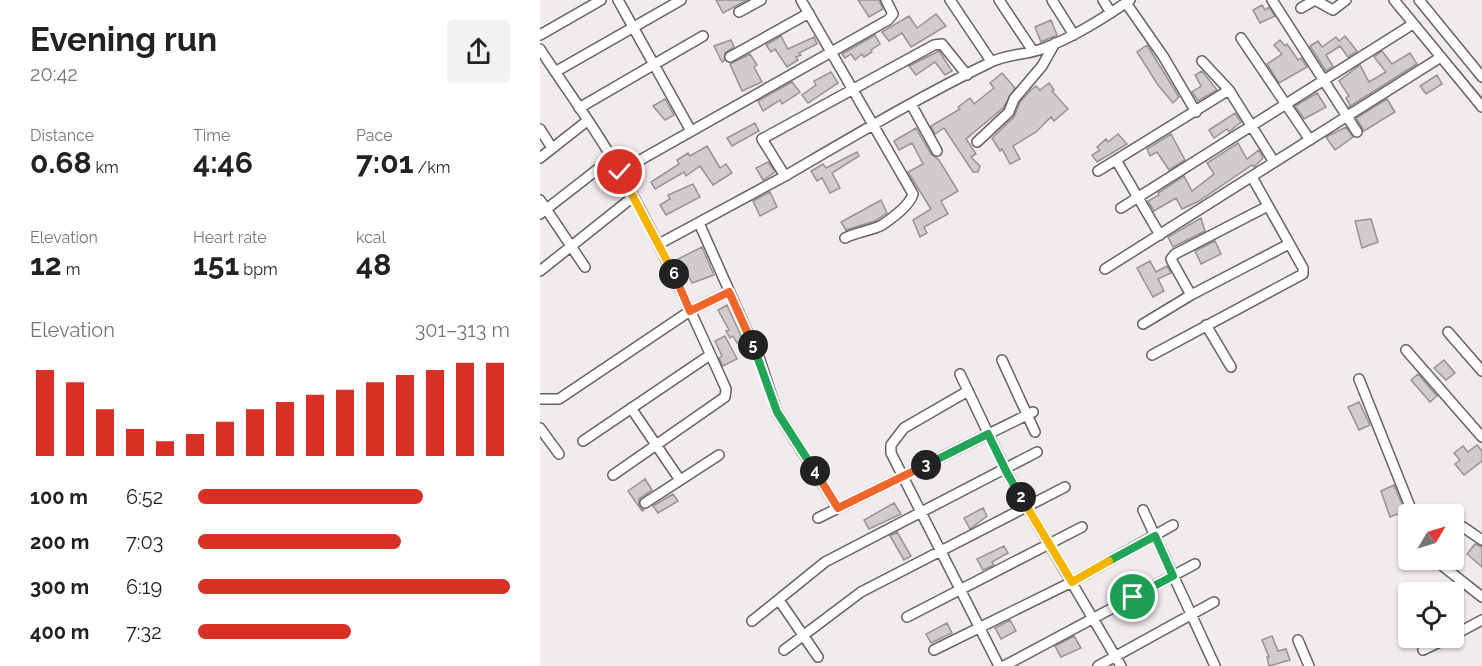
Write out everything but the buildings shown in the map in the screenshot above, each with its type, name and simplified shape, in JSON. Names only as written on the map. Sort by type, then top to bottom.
[{"type":"street","points":[[540,35],[601,0]]},
{"type":"street","points":[[618,0],[652,65],[691,131]]},
{"type":"street","points":[[555,72],[681,0]]},
{"type":"street","points":[[739,12],[761,0]]},
{"type":"street","points":[[801,0],[912,194],[911,200],[881,226],[845,238]]},
{"type":"street","points":[[620,172],[831,51],[888,21],[893,14],[885,0]]},
{"type":"street","points":[[950,0],[991,61]]},
{"type":"street","points":[[999,0],[1033,51]]},
{"type":"street","points":[[1052,0],[1074,34]]},
{"type":"street","points":[[1103,0],[1111,13]]},
{"type":"street","points":[[1272,0],[1357,132]]},
{"type":"street","points":[[1301,8],[1315,0],[1333,10],[1346,0]]},
{"type":"street","points":[[1394,0],[1482,107]]},
{"type":"street","points":[[1419,0],[1482,77]]},
{"type":"street","points":[[659,244],[991,61],[1055,43],[1111,13],[1128,1],[1196,112]]},
{"type":"street","points":[[730,57],[809,13]]},
{"type":"street","points":[[1121,207],[1413,24]]},
{"type":"street","points":[[579,108],[703,36]]},
{"type":"street","points":[[1241,38],[1310,140]]},
{"type":"street","points":[[977,142],[1009,112],[1014,99],[1042,66],[1055,43]]},
{"type":"street","points":[[785,176],[762,139],[852,88],[934,45],[942,44],[948,48],[967,75]]},
{"type":"street","points":[[540,49],[620,172],[659,244],[726,389],[725,397],[613,475]]},
{"type":"street","points":[[1105,269],[1441,57]]},
{"type":"street","points":[[1202,61],[1229,90],[1249,126],[1274,162]]},
{"type":"street","points":[[1098,171],[1229,90]]},
{"type":"street","points":[[911,104],[937,151]]},
{"type":"street","points":[[540,158],[587,121]]},
{"type":"street","points":[[540,129],[552,148]]},
{"type":"street","points":[[543,212],[612,158]]},
{"type":"street","points":[[1116,160],[1160,235]]},
{"type":"street","points":[[1152,355],[1303,274],[1303,268],[1252,177]]},
{"type":"street","points":[[540,271],[633,196]]},
{"type":"street","points":[[540,200],[543,212],[571,245],[585,267]]},
{"type":"street","points":[[1191,295],[1172,257],[1268,206]]},
{"type":"street","points":[[699,223],[760,360],[777,412],[838,508]]},
{"type":"street","points":[[1143,324],[1191,295],[1289,244]]},
{"type":"street","points":[[540,399],[559,399],[690,311],[729,292]]},
{"type":"street","points":[[1206,325],[1231,367]]},
{"type":"street","points":[[1448,332],[1482,371]]},
{"type":"street","points":[[1406,350],[1482,437]]},
{"type":"street","points":[[583,441],[710,355]]},
{"type":"street","points":[[1002,360],[1030,413],[1035,432]]},
{"type":"street","points":[[960,374],[1005,469],[1121,666]]},
{"type":"street","points":[[1359,379],[1409,504]]},
{"type":"street","points":[[968,391],[904,428],[891,445],[891,453],[999,666]]},
{"type":"street","points":[[631,408],[680,480]]},
{"type":"street","points":[[818,518],[1030,413]]},
{"type":"street","points":[[540,428],[559,454]]},
{"type":"street","points":[[752,621],[825,562],[1037,452]]},
{"type":"street","points":[[645,503],[719,455]]},
{"type":"street","points":[[784,650],[861,592],[1065,487]]},
{"type":"street","points":[[1143,510],[1215,666]]},
{"type":"street","points":[[934,650],[1072,582],[1173,525]]},
{"type":"street","points":[[907,617],[1082,527]]},
{"type":"street","points":[[1464,528],[1482,540]]},
{"type":"street","points":[[1004,666],[1195,564]]},
{"type":"street","points":[[1448,570],[1482,597]]},
{"type":"street","points":[[778,600],[818,657]]},
{"type":"street","points":[[1098,666],[1214,602]]},
{"type":"street","points":[[1464,629],[1482,620]]},
{"type":"street","points":[[1298,640],[1306,665]]},
{"type":"street","points":[[1423,650],[1427,648]]},
{"type":"waterway","points":[[1454,66],[1482,99]]},
{"type":"route","points":[[620,172],[672,270],[690,311],[729,292],[760,360],[777,412],[838,508],[988,434],[1007,473],[1072,582],[1155,536],[1173,576],[1133,597]]}]
